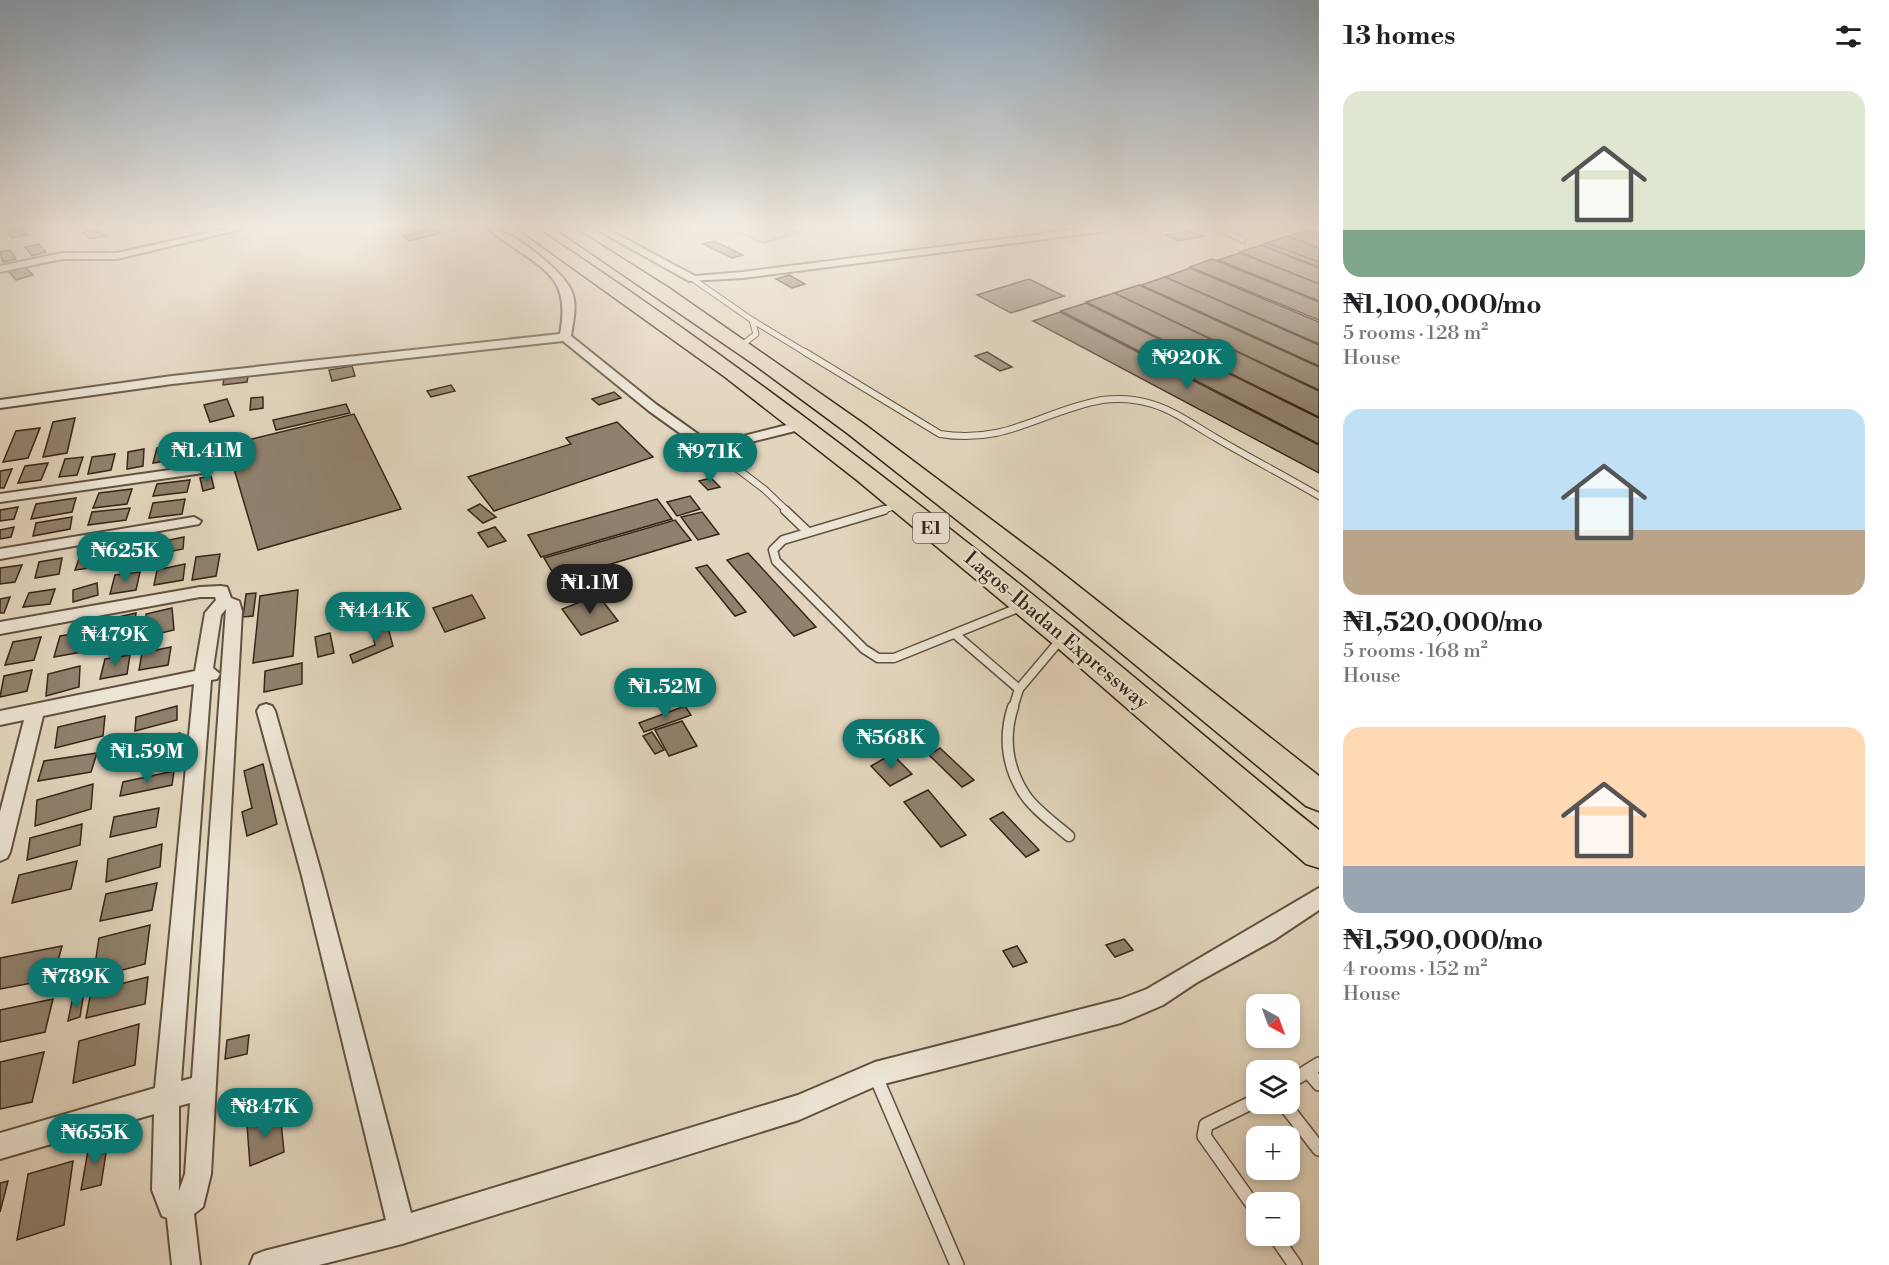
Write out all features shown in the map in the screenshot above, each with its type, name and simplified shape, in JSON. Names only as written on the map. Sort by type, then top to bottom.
[{"type":"highway","name":"Lagos-Ibadan Expressway","points":[[615,287],[803,425],[1064,636],[1319,852]]},
{"type":"highway","name":"Lagos-Ibadan Expressway","points":[[658,287],[742,345],[893,457],[1135,647],[1319,796]]},
{"type":"street","points":[[563,287],[569,298],[565,337]]},
{"type":"street","points":[[0,404],[172,380],[565,337],[653,408],[710,448],[803,425]]},
{"type":"street","points":[[0,498],[205,469]]},
{"type":"street","points":[[0,554],[194,521]]},
{"type":"street","points":[[0,628],[200,592],[221,591],[224,601]]},
{"type":"street","points":[[180,1209],[193,1197],[198,1174],[234,611],[234,605],[224,601]]},
{"type":"street","points":[[180,1209],[172,1206],[165,1190],[167,1099],[202,676],[213,613],[224,601]]},
{"type":"street","points":[[0,718],[229,670]]},
{"type":"street","points":[[266,711],[312,876],[402,1230]]},
{"type":"street","points":[[0,852],[35,712]]},
{"type":"street","points":[[264,1265],[402,1230],[799,1107],[875,1074],[1121,1011],[1147,1001],[1266,933],[1319,898]]},
{"type":"street","points":[[0,1146],[203,1088]]},
{"type":"street","points":[[180,1209],[186,1265]]},
{"type":"lane","points":[[705,287],[752,320],[940,434],[955,438],[985,438],[1018,430],[1073,408],[1116,399],[1131,399],[1172,413],[1319,496]]},
{"type":"lane","points":[[742,345],[756,334],[752,320]]},
{"type":"lane","points":[[710,448],[764,489],[808,532]]},
{"type":"lane","points":[[901,504],[783,540],[773,550],[776,561],[864,650],[878,658],[894,658],[1026,605]]},
{"type":"lane","points":[[955,634],[1019,689]]},
{"type":"lane","points":[[1064,636],[1019,689],[1006,726],[1008,757],[1025,796],[1069,836]]},
{"type":"lane","points":[[1300,1076],[1314,1067],[1319,1084]]},
{"type":"lane","points":[[875,1074],[957,1265]]},
{"type":"lane","points":[[1246,1105],[1206,1125],[1204,1136],[1246,1195]]},
{"type":"lane","points":[[1292,1114],[1319,1149]]},
{"type":"lane","points":[[1282,1246],[1295,1265]]},
{"type":"building","points":[[1003,287],[1046,287],[1064,296],[1011,313],[977,295]]},
{"type":"building","points":[[1133,287],[1143,287],[1319,367],[1319,390],[1114,293]]},
{"type":"building","points":[[1145,287],[1188,287],[1319,345],[1319,366]]},
{"type":"building","points":[[1188,287],[1235,287],[1319,322],[1319,344]]},
{"type":"building","points":[[1239,287],[1282,287],[1319,302],[1319,320]]},
{"type":"building","points":[[1285,287],[1319,287],[1319,301]]},
{"type":"building","points":[[1114,293],[1319,391],[1319,417],[1086,302]]},
{"type":"building","points":[[1086,303],[1319,418],[1319,444],[1061,311]]},
{"type":"building","points":[[1060,312],[1319,445],[1319,473],[1033,321]]},
{"type":"building","points":[[987,352],[1012,367],[1000,371],[975,356]]},
{"type":"building","points":[[352,366],[355,376],[332,381],[329,370]]},
{"type":"building","points":[[248,376],[247,382],[223,385],[224,378]]},
{"type":"building","points":[[451,385],[455,391],[431,397],[427,391]]},
{"type":"building","points":[[614,392],[621,398],[599,405],[592,399]]},
{"type":"building","points":[[263,397],[263,408],[250,410],[251,398]]},
{"type":"building","points":[[227,399],[234,416],[210,422],[204,405]]},
{"type":"building","points":[[346,404],[350,413],[276,430],[273,420]]},
{"type":"building","points":[[354,414],[401,509],[258,550],[227,445]]},
{"type":"building","points":[[75,418],[67,453],[43,457],[53,422]]},
{"type":"building","points":[[617,422],[653,457],[494,511],[468,477],[571,444],[566,438]]},
{"type":"building","points":[[40,428],[28,458],[3,462],[16,431]]},
{"type":"building","points":[[203,439],[201,454],[183,457],[185,441]]},
{"type":"building","points":[[175,446],[172,460],[153,463],[157,448]]},
{"type":"building","points":[[144,449],[143,466],[127,469],[128,452]]},
{"type":"building","points":[[115,454],[111,470],[88,474],[92,457]]},
{"type":"building","points":[[83,457],[77,475],[59,477],[65,459]]},
{"type":"building","points":[[48,463],[41,480],[18,483],[25,466]]},
{"type":"building","points":[[12,469],[4,488],[0,488],[0,471]]},
{"type":"building","points":[[211,476],[214,488],[203,491],[200,478]]},
{"type":"building","points":[[711,478],[720,487],[708,490],[699,481]]},
{"type":"building","points":[[190,480],[187,492],[153,496],[157,484]]},
{"type":"building","points":[[132,489],[127,504],[93,508],[99,493]]},
{"type":"building","points":[[690,496],[700,509],[677,516],[667,502]]},
{"type":"building","points":[[76,498],[72,512],[31,519],[36,504]]},
{"type":"building","points":[[185,499],[182,514],[149,518],[153,503]]},
{"type":"building","points":[[657,499],[672,519],[541,557],[528,535]]},
{"type":"building","points":[[480,504],[496,517],[483,523],[468,510]]},
{"type":"building","points":[[18,507],[14,519],[0,521],[0,510]]},
{"type":"building","points":[[130,508],[126,520],[88,525],[92,512]]},
{"type":"building","points":[[702,512],[719,534],[698,540],[681,517]]},
{"type":"building","points":[[72,517],[70,529],[33,536],[36,523]]},
{"type":"building","points":[[675,520],[691,540],[557,580],[544,558]]},
{"type":"building","points":[[14,527],[11,537],[0,539],[0,530]]},
{"type":"building","points":[[495,527],[506,541],[488,547],[478,533]]},
{"type":"building","points":[[184,537],[183,549],[159,554],[159,542]]},
{"type":"building","points":[[145,543],[145,557],[120,563],[120,548]]},
{"type":"building","points":[[107,552],[102,566],[75,570],[80,556]]},
{"type":"building","points":[[748,553],[816,627],[794,636],[727,560]]},
{"type":"building","points":[[220,554],[216,576],[192,580],[196,557]]},
{"type":"building","points":[[62,558],[59,574],[35,578],[39,562]]},
{"type":"building","points":[[185,564],[183,580],[154,585],[157,570]]},
{"type":"building","points":[[22,565],[15,582],[0,584],[0,568]]},
{"type":"building","points":[[707,565],[746,612],[735,616],[696,568]]},
{"type":"building","points":[[140,572],[136,590],[110,594],[115,575]]},
{"type":"building","points":[[97,583],[98,595],[73,602],[73,590]]},
{"type":"building","points":[[55,589],[50,604],[23,607],[29,593]]},
{"type":"building","points":[[298,590],[293,656],[253,663],[260,596]]},
{"type":"building","points":[[256,593],[253,616],[243,617],[246,594]]},
{"type":"building","points":[[472,595],[485,618],[445,632],[433,608]]},
{"type":"building","points":[[598,595],[618,621],[581,635],[562,609]]},
{"type":"building","points":[[10,597],[4,613],[0,613],[0,599]]},
{"type":"building","points":[[172,608],[174,630],[148,636],[146,614]]},
{"type":"building","points":[[136,613],[133,637],[105,642],[109,619]]},
{"type":"building","points":[[387,624],[393,646],[353,663],[350,655],[375,645],[371,628]]},
{"type":"building","points":[[93,631],[87,651],[54,657],[60,636]]},
{"type":"building","points":[[330,633],[334,653],[318,657],[315,637]]},
{"type":"building","points":[[41,637],[34,660],[5,665],[13,642]]},
{"type":"building","points":[[171,647],[168,665],[139,670],[142,653]]},
{"type":"building","points":[[130,655],[127,674],[100,679],[105,659]]},
{"type":"building","points":[[302,663],[302,684],[264,692],[265,671]]},
{"type":"building","points":[[80,666],[79,687],[46,696],[48,674]]},
{"type":"building","points":[[32,670],[27,691],[0,697],[4,676]]},
{"type":"building","points":[[177,706],[177,720],[135,731],[136,717]]},
{"type":"building","points":[[685,706],[691,715],[644,732],[639,723]]},
{"type":"building","points":[[105,716],[103,736],[55,748],[58,727]]},
{"type":"building","points":[[682,721],[697,746],[669,756],[655,730]]},
{"type":"building","points":[[652,732],[664,750],[655,754],[643,736]]},
{"type":"building","points":[[180,733],[180,755],[123,769],[125,747]]},
{"type":"building","points":[[940,748],[974,780],[962,787],[929,755]]},
{"type":"building","points":[[97,753],[91,772],[38,781],[44,761]]},
{"type":"building","points":[[892,754],[912,774],[890,786],[871,766]]},
{"type":"building","points":[[263,764],[277,824],[247,836],[242,812],[252,808],[244,771]]},
{"type":"building","points":[[174,771],[172,785],[120,796],[123,782]]},
{"type":"building","points":[[93,784],[91,809],[35,826],[37,800]]},
{"type":"building","points":[[928,790],[966,835],[941,847],[904,802]]},
{"type":"building","points":[[159,808],[156,827],[110,837],[114,817]]},
{"type":"building","points":[[1003,812],[1039,850],[1026,857],[990,819]]},
{"type":"building","points":[[82,824],[80,845],[27,860],[30,838]]},
{"type":"building","points":[[162,844],[160,867],[106,882],[108,859]]},
{"type":"building","points":[[77,861],[71,889],[12,903],[19,875]]},
{"type":"building","points":[[157,883],[152,910],[100,921],[106,894]]},
{"type":"building","points":[[150,925],[145,964],[93,978],[99,938]]},
{"type":"building","points":[[1124,939],[1133,950],[1115,957],[1106,945]]},
{"type":"building","points":[[62,946],[53,979],[0,989],[0,958]]},
{"type":"building","points":[[1017,946],[1027,962],[1013,967],[1003,951]]},
{"type":"building","points":[[148,977],[145,1004],[86,1018],[91,991]]},
{"type":"building","points":[[83,998],[80,1017],[68,1021],[72,1001]]},
{"type":"building","points":[[53,999],[45,1032],[0,1042],[0,1010]]},
{"type":"building","points":[[139,1024],[135,1065],[73,1083],[79,1041]]},
{"type":"building","points":[[249,1035],[247,1054],[225,1059],[227,1040]]},
{"type":"building","points":[[44,1052],[32,1102],[0,1109],[0,1062]]},
{"type":"building","points":[[280,1112],[284,1152],[250,1166],[247,1125]]},
{"type":"building","points":[[108,1140],[101,1185],[81,1190],[89,1145]]},
{"type":"building","points":[[73,1161],[64,1225],[17,1240],[28,1174]]},
{"type":"building","points":[[8,1181],[0,1212],[0,1183]]}]
